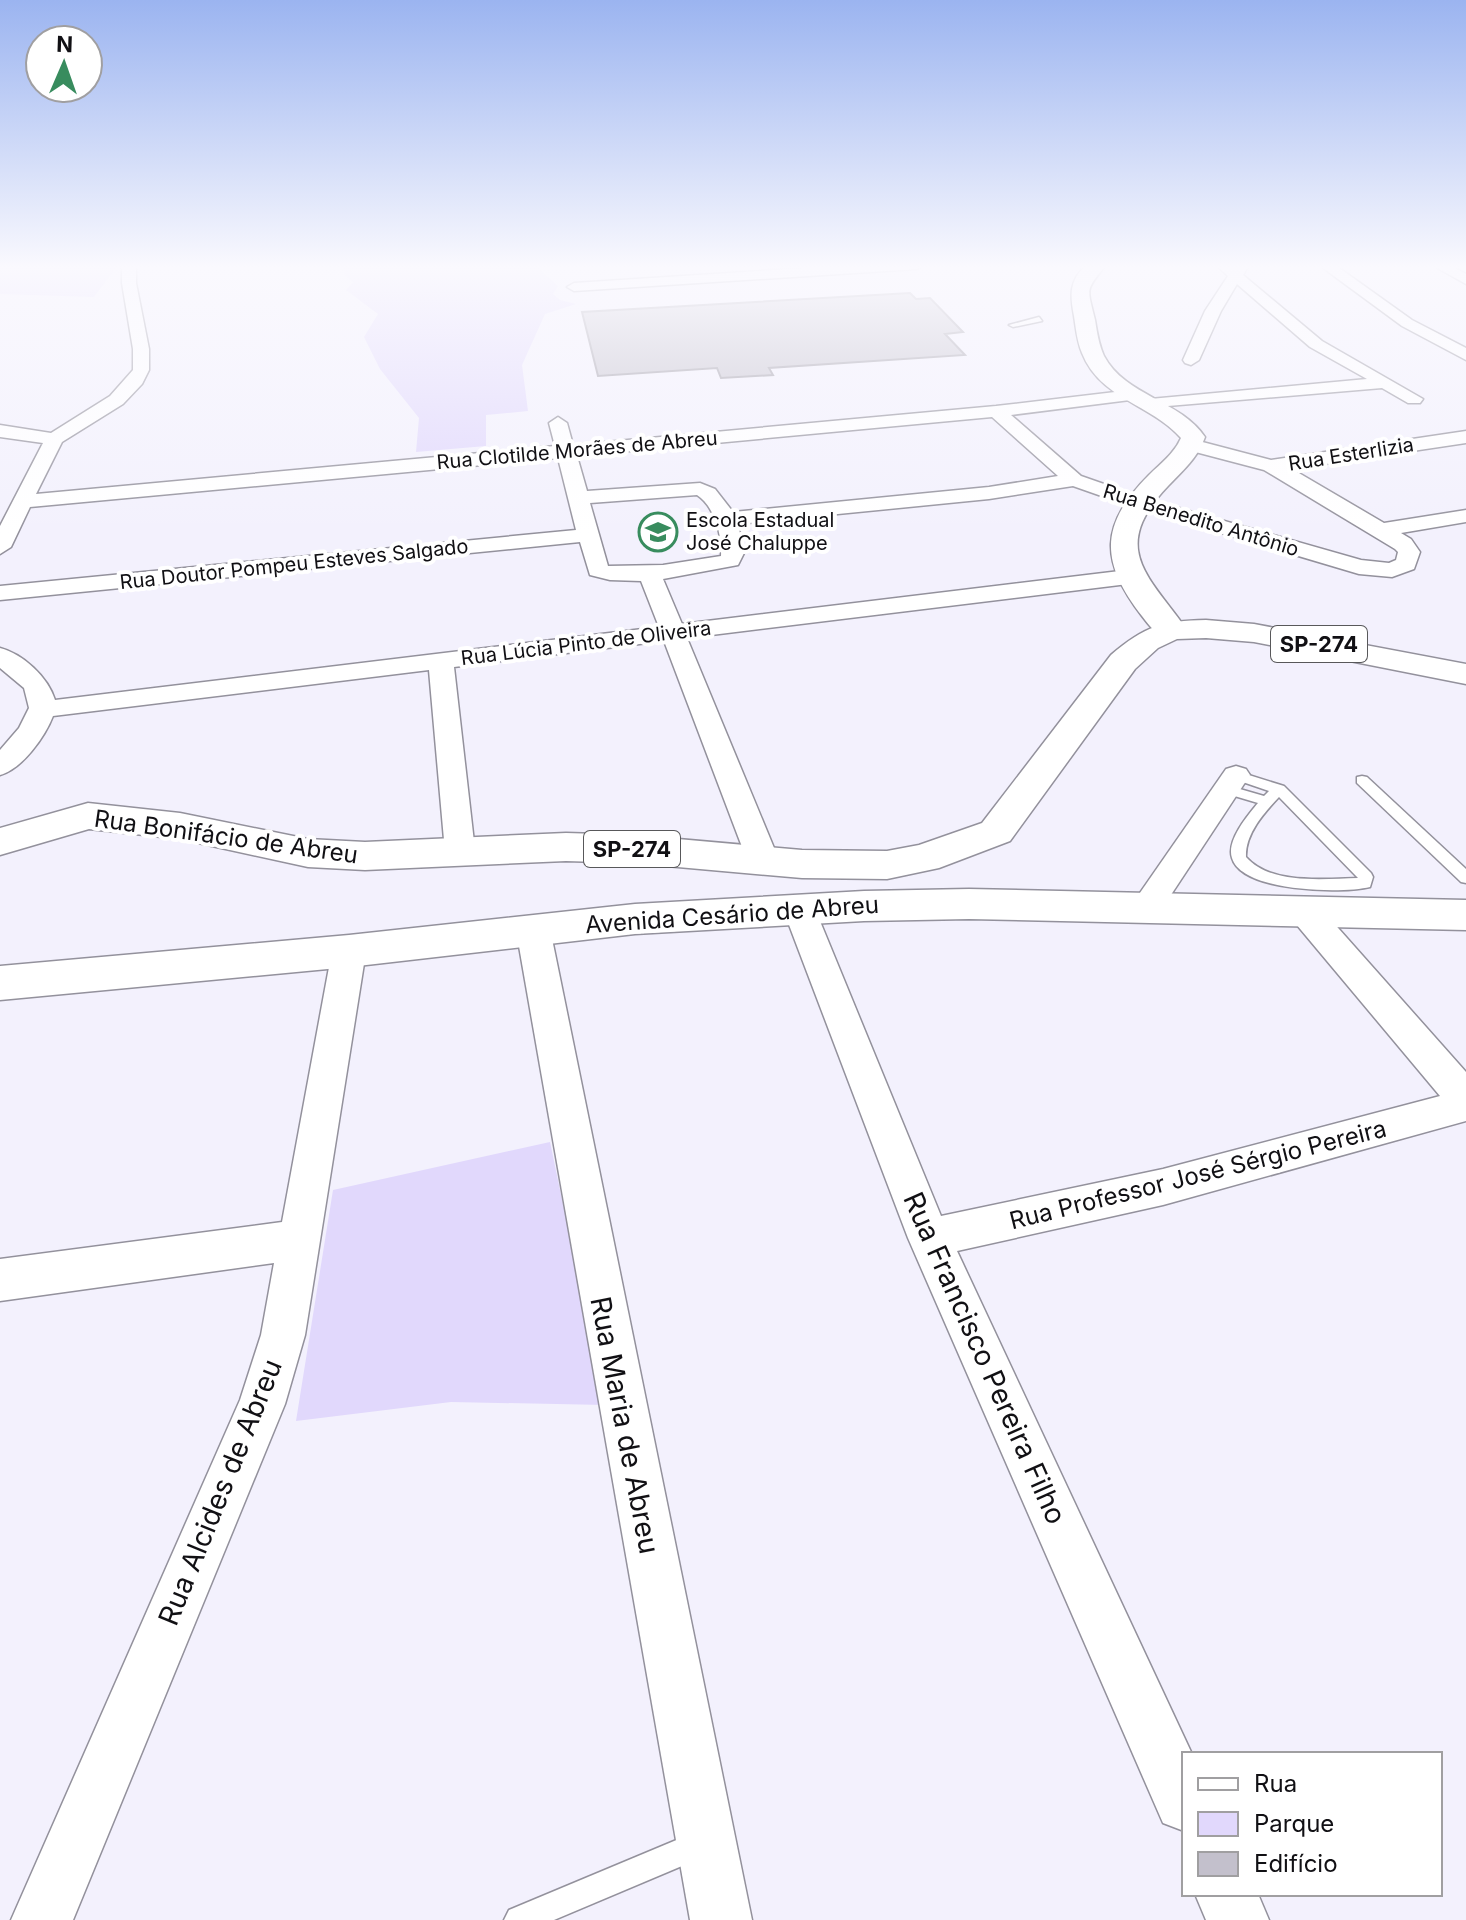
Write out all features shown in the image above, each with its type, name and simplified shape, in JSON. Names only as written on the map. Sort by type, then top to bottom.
[{"type":"main road","points":[[972,904],[960,898],[955,891],[955,872],[996,832],[1123,662],[1147,641],[1171,630],[1145,602],[1128,577],[1123,555],[1126,530],[1137,502],[1191,445],[1193,437],[1186,428],[1105,374],[1095,355]]},
{"type":"main road","name":"SP-274","points":[[1171,630],[1254,633],[1466,674]]},
{"type":"main road","name":"Rua Bonifácio de Abreu","points":[[0,842],[88,816],[180,826],[308,853],[365,856],[460,851],[633,849],[763,860],[887,865],[949,851],[996,832]]},
{"type":"main road","name":"Avenida Cesário de Abreu","points":[[0,983],[349,951],[533,929],[799,909],[972,904],[1303,910],[1464,907]]},
{"type":"street","points":[[0,547],[54,439],[126,392],[142,367],[140,355]]},
{"type":"street","points":[[1191,360],[1193,355]]},
{"type":"street","points":[[1334,355],[1414,399]]},
{"type":"street","name":"Rua Clotilde Morães de Abreu","points":[[22,502],[996,411],[1384,383]]},
{"type":"street","name":"Rua Benedito Antônio","points":[[996,411],[1074,480],[1137,502],[1338,562],[1378,570],[1401,568],[1406,564],[1409,552],[1403,544],[1382,530]]},
{"type":"street","points":[[558,423],[598,570],[606,573],[649,572],[730,560],[733,553],[724,519],[712,493],[700,489],[579,498]]},
{"type":"street","points":[[0,431],[54,439]]},
{"type":"street","name":"Rua Esterlizia","points":[[1191,445],[1271,466],[1466,437]]},
{"type":"street","points":[[1271,466],[1382,530],[1466,516]]},
{"type":"street","points":[[724,519],[989,493],[1074,480]]},
{"type":"street","name":"Rua Doutor Pompeu Esteves Salgado","points":[[0,593],[588,535]]},
{"type":"street","points":[[649,572],[763,860]]},
{"type":"street","name":"Rua Lúcia Pinto de Oliveira","points":[[44,709],[1128,577]]},
{"type":"street","points":[[0,656],[35,681],[42,693],[44,709],[28,738],[0,766]]},
{"type":"street","points":[[441,661],[460,851]]},
{"type":"street","points":[[1428,666],[1466,665]]},
{"type":"street","points":[[1146,908],[1231,782]]},
{"type":"street","name":"Rua Francisco Pereira Filho","points":[[799,909],[929,1238],[1182,1798]]},
{"type":"street","points":[[1303,910],[1466,1102]]},
{"type":"street","name":"Rua Maria de Abreu","points":[[533,929],[645,1534],[721,1920]]},
{"type":"street","name":"Rua Alcides de Abreu","points":[[42,1920],[262,1404],[283,1335],[349,951]]},
{"type":"street","name":"Rua Professor José Sérgio Pereira","points":[[929,1238],[1163,1187],[1466,1102]]},
{"type":"street","points":[[0,1280],[298,1240]]},
{"type":"street","points":[[1227,1896],[1238,1920]]},
{"type":"lane","points":[[1362,780],[1464,907]]},
{"type":"lane","points":[[1231,782],[1279,789],[1366,877],[1365,883],[1275,879],[1259,876],[1247,868],[1237,851],[1266,801],[1279,789]]},
{"type":"lane","points":[[1231,782],[1266,801]]},
{"type":"lane","points":[[519,1920],[707,1841]]},
{"type":"green space","points":[[373,355],[527,355],[522,365],[528,411],[486,415],[486,446],[416,452],[419,418],[380,369]]},
{"type":"green space","points":[[550,1142],[605,1405],[451,1402],[296,1421],[333,1190]]},
{"type":"building","points":[[593,355],[965,355],[769,368],[773,375],[721,378],[717,368],[598,376]]},
{"type":"place","name":"Escola Estadual José Chaluppe","points":[[658,532]]}]
